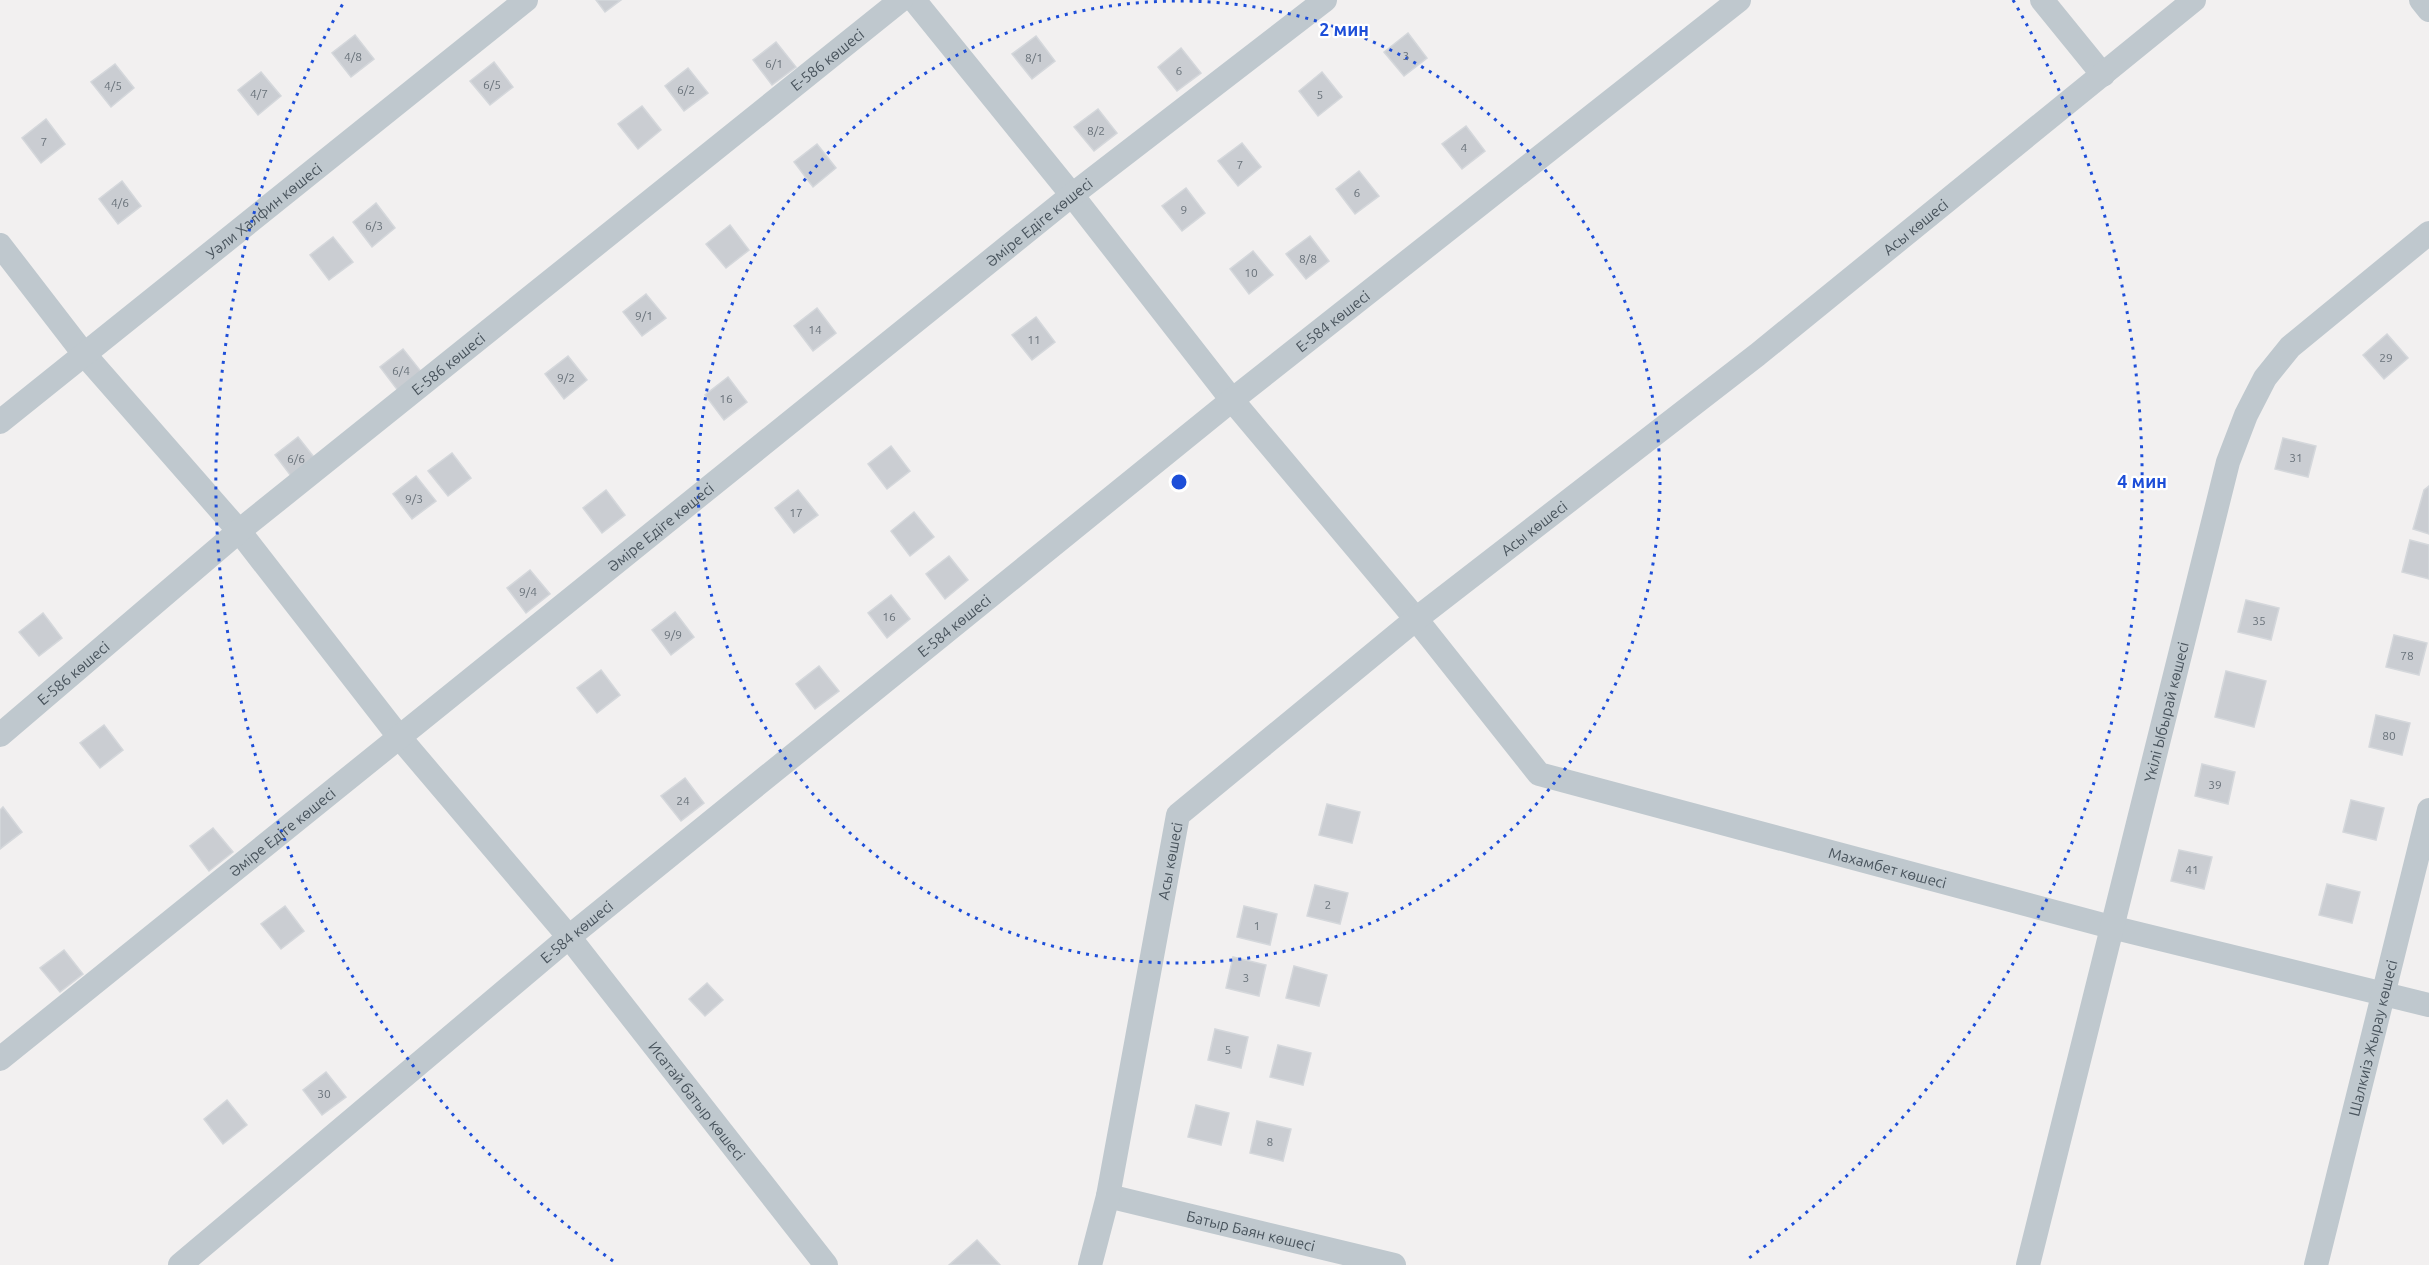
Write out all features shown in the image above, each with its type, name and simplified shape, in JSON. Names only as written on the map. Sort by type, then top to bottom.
[{"type":"street","name":"Уәли Халфин көшесі","points":[[0,422],[526,0]]},
{"type":"street","name":"Е-586 көшесі","points":[[0,735],[239,531],[901,0]]},
{"type":"street","name":"Махамбет көшесі","points":[[914,0],[1072,195],[1233,400],[1416,619],[1539,774],[2111,927],[2429,1005]]},
{"type":"street","name":"Әміре Едіге көшесі","points":[[0,1059],[1072,195],[1325,0]]},
{"type":"street","name":"Е-584 көшесі","points":[[180,1265],[568,937],[1233,400],[1738,0]]},
{"type":"street","points":[[2042,0],[2103,75]]},
{"type":"street","name":"Асы көшесі","points":[[1090,1265],[1108,1196],[1178,815],[1416,619],[1757,355],[2194,0]]},
{"type":"street","points":[[2421,0],[2429,10]]},
{"type":"street","name":"Үкілі Ыбырай көшесі","points":[[2028,1265],[2228,462],[2246,415],[2265,378],[2289,347],[2429,233]]},
{"type":"street","name":"Исатай батыр көшесі","points":[[0,245],[84,354],[239,531],[400,738],[568,937],[826,1265]]},
{"type":"street","name":"Шалкиіз Жырау көшесі","points":[[2316,1265],[2429,810]]},
{"type":"street","name":"Батыр Баян көшесі","points":[[1108,1196],[1394,1265]]},
{"type":"building","points":[[596,0],[621,0],[605,12]]},
{"type":"building","points":[[1408,33],[1427,58],[1404,76],[1384,52]]},
{"type":"building","points":[[355,35],[374,59],[351,77],[332,53]]},
{"type":"building","points":[[1036,36],[1055,61],[1032,79],[1012,54]]},
{"type":"building","points":[[776,42],[796,67],[772,85],[753,60]]},
{"type":"building","points":[[1181,48],[1201,73],[1177,91],[1158,67]]},
{"type":"building","points":[[494,62],[513,87],[490,105],[470,81]]},
{"type":"building","points":[[115,64],[134,88],[111,107],[91,82]]},
{"type":"building","points":[[688,68],[708,93],[684,111],[665,86]]},
{"type":"building","points":[[261,72],[281,96],[258,115],[238,90]]},
{"type":"building","points":[[1322,72],[1342,97],[1318,116],[1299,91]]},
{"type":"building","points":[[642,106],[661,130],[638,149],[618,124]]},
{"type":"building","points":[[1098,109],[1117,133],[1094,151],[1074,127]]},
{"type":"building","points":[[46,119],[65,144],[41,163],[22,138]]},
{"type":"building","points":[[1466,126],[1485,151],[1462,169],[1442,144]]},
{"type":"building","points":[[1242,143],[1261,167],[1238,186],[1218,161]]},
{"type":"building","points":[[817,144],[836,168],[813,187],[794,162]]},
{"type":"building","points":[[1359,171],[1379,196],[1355,214],[1336,189]]},
{"type":"building","points":[[122,181],[141,206],[118,224],[99,199]]},
{"type":"building","points":[[1186,188],[1205,213],[1182,231],[1162,206]]},
{"type":"building","points":[[376,203],[395,228],[372,247],[353,222]]},
{"type":"building","points":[[730,225],[749,250],[726,268],[706,244]]},
{"type":"building","points":[[1310,236],[1329,261],[1306,279],[1286,254]]},
{"type":"building","points":[[333,237],[353,262],[329,280],[310,255]]},
{"type":"building","points":[[1253,251],[1273,275],[1249,294],[1230,269]]},
{"type":"building","points":[[646,294],[666,318],[642,336],[623,312]]},
{"type":"building","points":[[817,308],[836,333],[813,351],[794,326]]},
{"type":"building","points":[[1036,317],[1055,342],[1032,360],[1012,335]]},
{"type":"building","points":[[2387,334],[2408,358],[2384,379],[2363,355]]},
{"type":"building","points":[[403,349],[423,374],[399,392],[380,367]]},
{"type":"building","points":[[568,356],[587,380],[564,399],[545,374]]},
{"type":"building","points":[[728,377],[747,402],[724,420],[705,395]]},
{"type":"building","points":[[298,437],[317,461],[294,480],[275,455]]},
{"type":"building","points":[[2283,438],[2316,446],[2308,477],[2275,469]]},
{"type":"building","points":[[891,446],[910,471],[887,489],[868,464]]},
{"type":"building","points":[[452,453],[471,478],[448,496],[428,471]]},
{"type":"building","points":[[416,476],[436,501],[412,519],[393,494]]},
{"type":"building","points":[[2429,486],[2429,534],[2413,529],[2424,490]]},
{"type":"building","points":[[606,490],[625,515],[602,533],[583,508]]},
{"type":"building","points":[[798,490],[818,515],[794,533],[775,508]]},
{"type":"building","points":[[914,512],[934,537],[910,556],[891,531]]},
{"type":"building","points":[[2410,540],[2429,545],[2429,579],[2402,572]]},
{"type":"building","points":[[949,556],[968,580],[945,599],[926,574]]},
{"type":"building","points":[[530,570],[550,594],[526,613],[507,588]]},
{"type":"building","points":[[891,595],[910,619],[887,638],[868,613]]},
{"type":"building","points":[[2246,600],[2279,608],[2271,640],[2238,632]]},
{"type":"building","points":[[675,612],[694,637],[671,655],[652,630]]},
{"type":"building","points":[[43,613],[62,638],[39,656],[19,632]]},
{"type":"building","points":[[2394,635],[2427,643],[2419,675],[2386,667]]},
{"type":"building","points":[[819,666],[839,691],[815,709],[796,684]]},
{"type":"building","points":[[601,670],[620,695],[597,713],[577,688]]},
{"type":"building","points":[[2226,671],[2266,681],[2254,727],[2215,717]]},
{"type":"building","points":[[2376,715],[2410,723],[2402,755],[2369,747]]},
{"type":"building","points":[[104,725],[123,750],[100,768],[80,743]]},
{"type":"building","points":[[2202,764],[2235,772],[2228,804],[2195,796]]},
{"type":"building","points":[[685,778],[704,803],[681,821],[661,796]]},
{"type":"building","points":[[2351,800],[2384,808],[2376,840],[2343,832]]},
{"type":"building","points":[[1327,804],[1360,812],[1352,843],[1319,835]]},
{"type":"building","points":[[3,807],[22,832],[0,849],[0,810]]},
{"type":"building","points":[[213,828],[233,852],[209,871],[190,846]]},
{"type":"building","points":[[2179,850],[2212,857],[2204,889],[2171,881]]},
{"type":"building","points":[[2327,884],[2360,892],[2352,923],[2319,915]]},
{"type":"building","points":[[1315,885],[1348,893],[1340,924],[1307,916]]},
{"type":"building","points":[[285,906],[304,931],[281,949],[261,924]]},
{"type":"building","points":[[1244,906],[1277,914],[1270,945],[1237,937]]},
{"type":"building","points":[[64,950],[83,974],[60,992],[40,968]]},
{"type":"building","points":[[1233,957],[1266,965],[1259,996],[1226,988]]},
{"type":"building","points":[[1294,966],[1327,975],[1319,1006],[1286,998]]},
{"type":"building","points":[[707,983],[723,1000],[705,1016],[689,999]]},
{"type":"building","points":[[1215,1029],[1248,1037],[1241,1068],[1208,1060]]},
{"type":"building","points":[[1278,1045],[1311,1053],[1303,1085],[1270,1077]]},
{"type":"building","points":[[326,1072],[346,1097],[322,1115],[303,1090]]},
{"type":"building","points":[[227,1100],[247,1125],[223,1144],[204,1119]]},
{"type":"building","points":[[1196,1105],[1229,1113],[1221,1145],[1188,1137]]},
{"type":"building","points":[[1257,1121],[1291,1129],[1283,1161],[1250,1153]]},
{"type":"building","points":[[977,1240],[1000,1265],[949,1265]]}]
